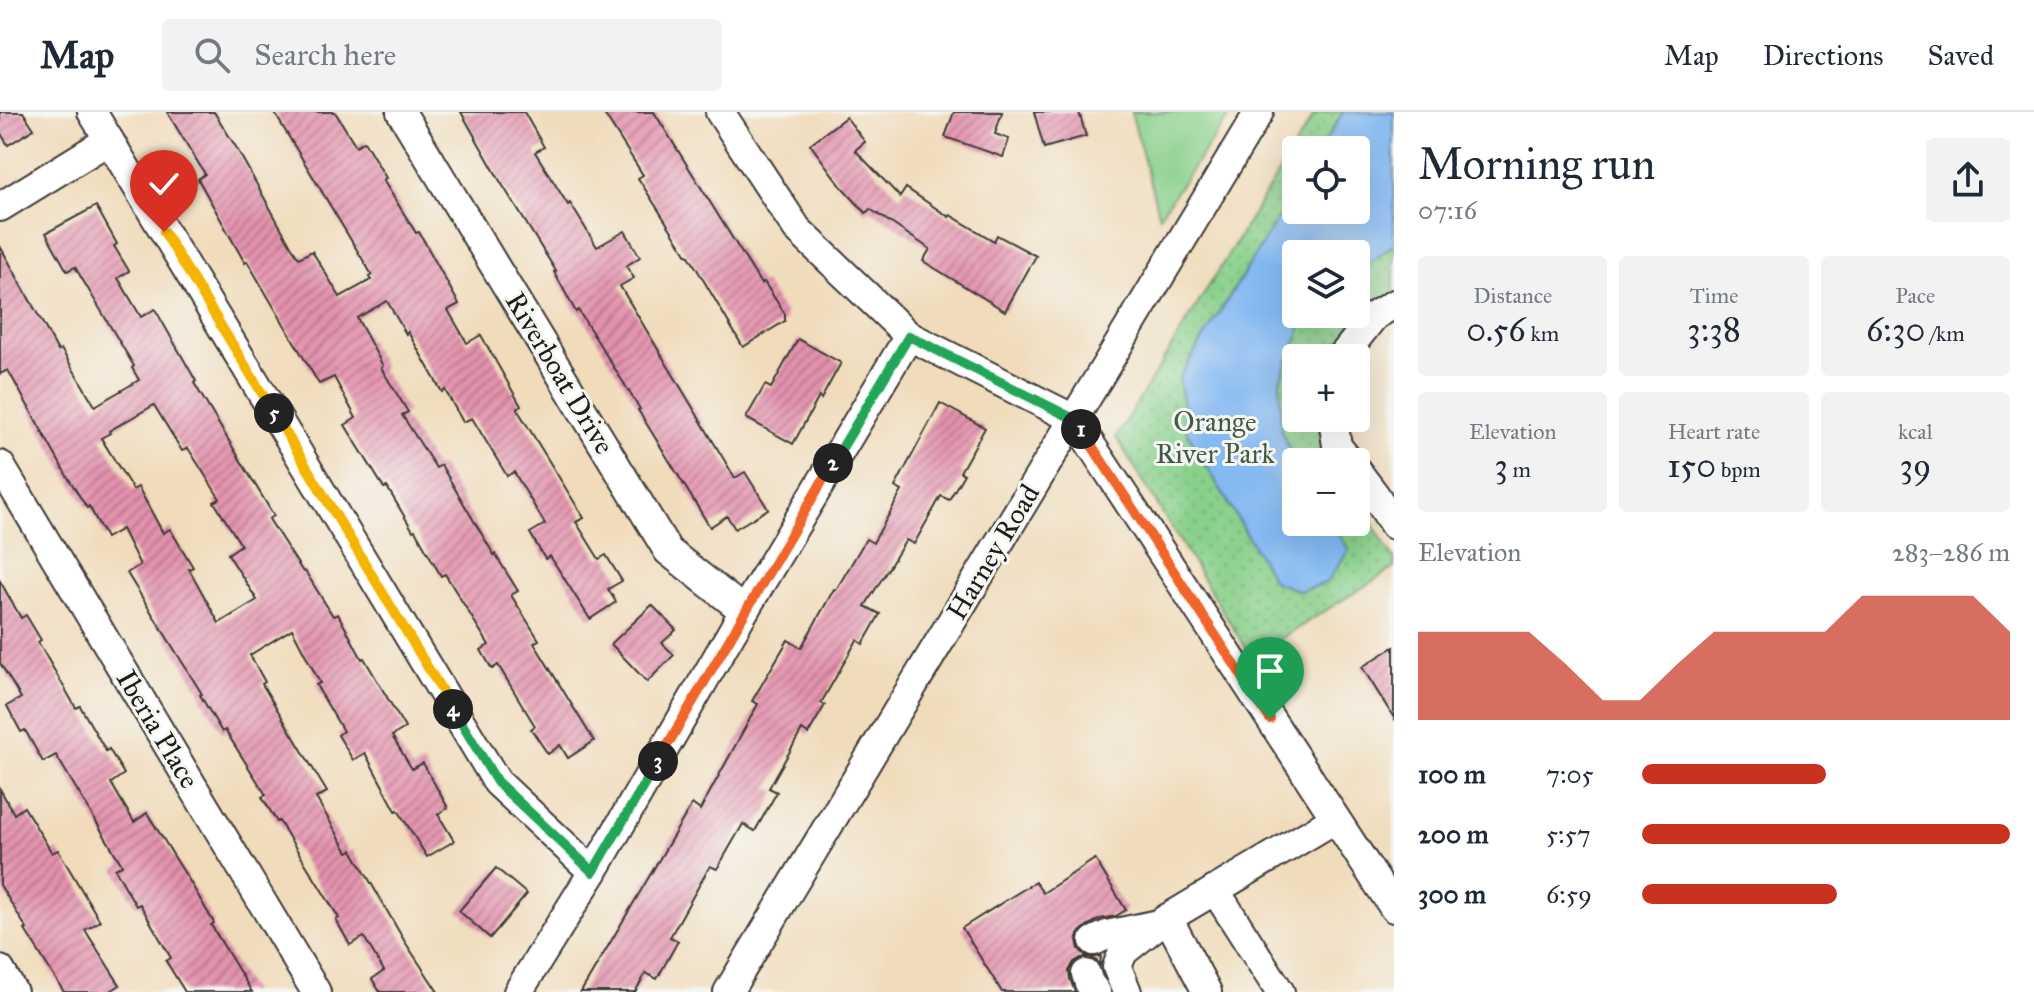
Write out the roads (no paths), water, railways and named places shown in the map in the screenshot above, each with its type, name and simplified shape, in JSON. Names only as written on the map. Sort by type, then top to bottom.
[{"type":"street","points":[[92,112],[497,782],[593,872]]},
{"type":"street","name":"Riverboat Drive","points":[[401,112],[668,551],[744,611]]},
{"type":"street","points":[[720,112],[797,229],[909,336],[1074,419],[1394,908]]},
{"type":"street","name":"Harney Road","points":[[728,992],[1259,112]]},
{"type":"street","points":[[0,207],[109,140]]},
{"type":"street","points":[[1352,344],[1374,316],[1394,304]]},
{"type":"street","points":[[518,992],[593,872],[744,611],[909,336]]},
{"type":"street","name":"Iberia Place","points":[[0,465],[316,992]]},
{"type":"street","points":[[1384,489],[1394,525]]},
{"type":"street","points":[[1127,992],[1117,967],[1123,952],[1163,921],[1335,819]]},
{"type":"street","points":[[1215,890],[1280,992]]},
{"type":"street","points":[[1094,941],[1163,921]]},
{"type":"street","points":[[1163,921],[1207,992]]},
{"type":"street","points":[[0,970],[13,992]]},
{"type":"water","points":[[1343,112],[1394,112],[1394,244],[1370,263],[1370,240],[1282,240],[1282,328],[1301,328],[1295,344],[1282,344],[1281,431],[1289,448],[1282,448],[1282,536],[1340,536],[1349,550],[1326,583],[1300,591],[1274,582],[1186,430],[1179,378],[1282,212],[1282,224],[1370,224],[1370,136],[1328,136]]},
{"type":"park label","name":"Orange River Park","points":[[1215,437]]}]
